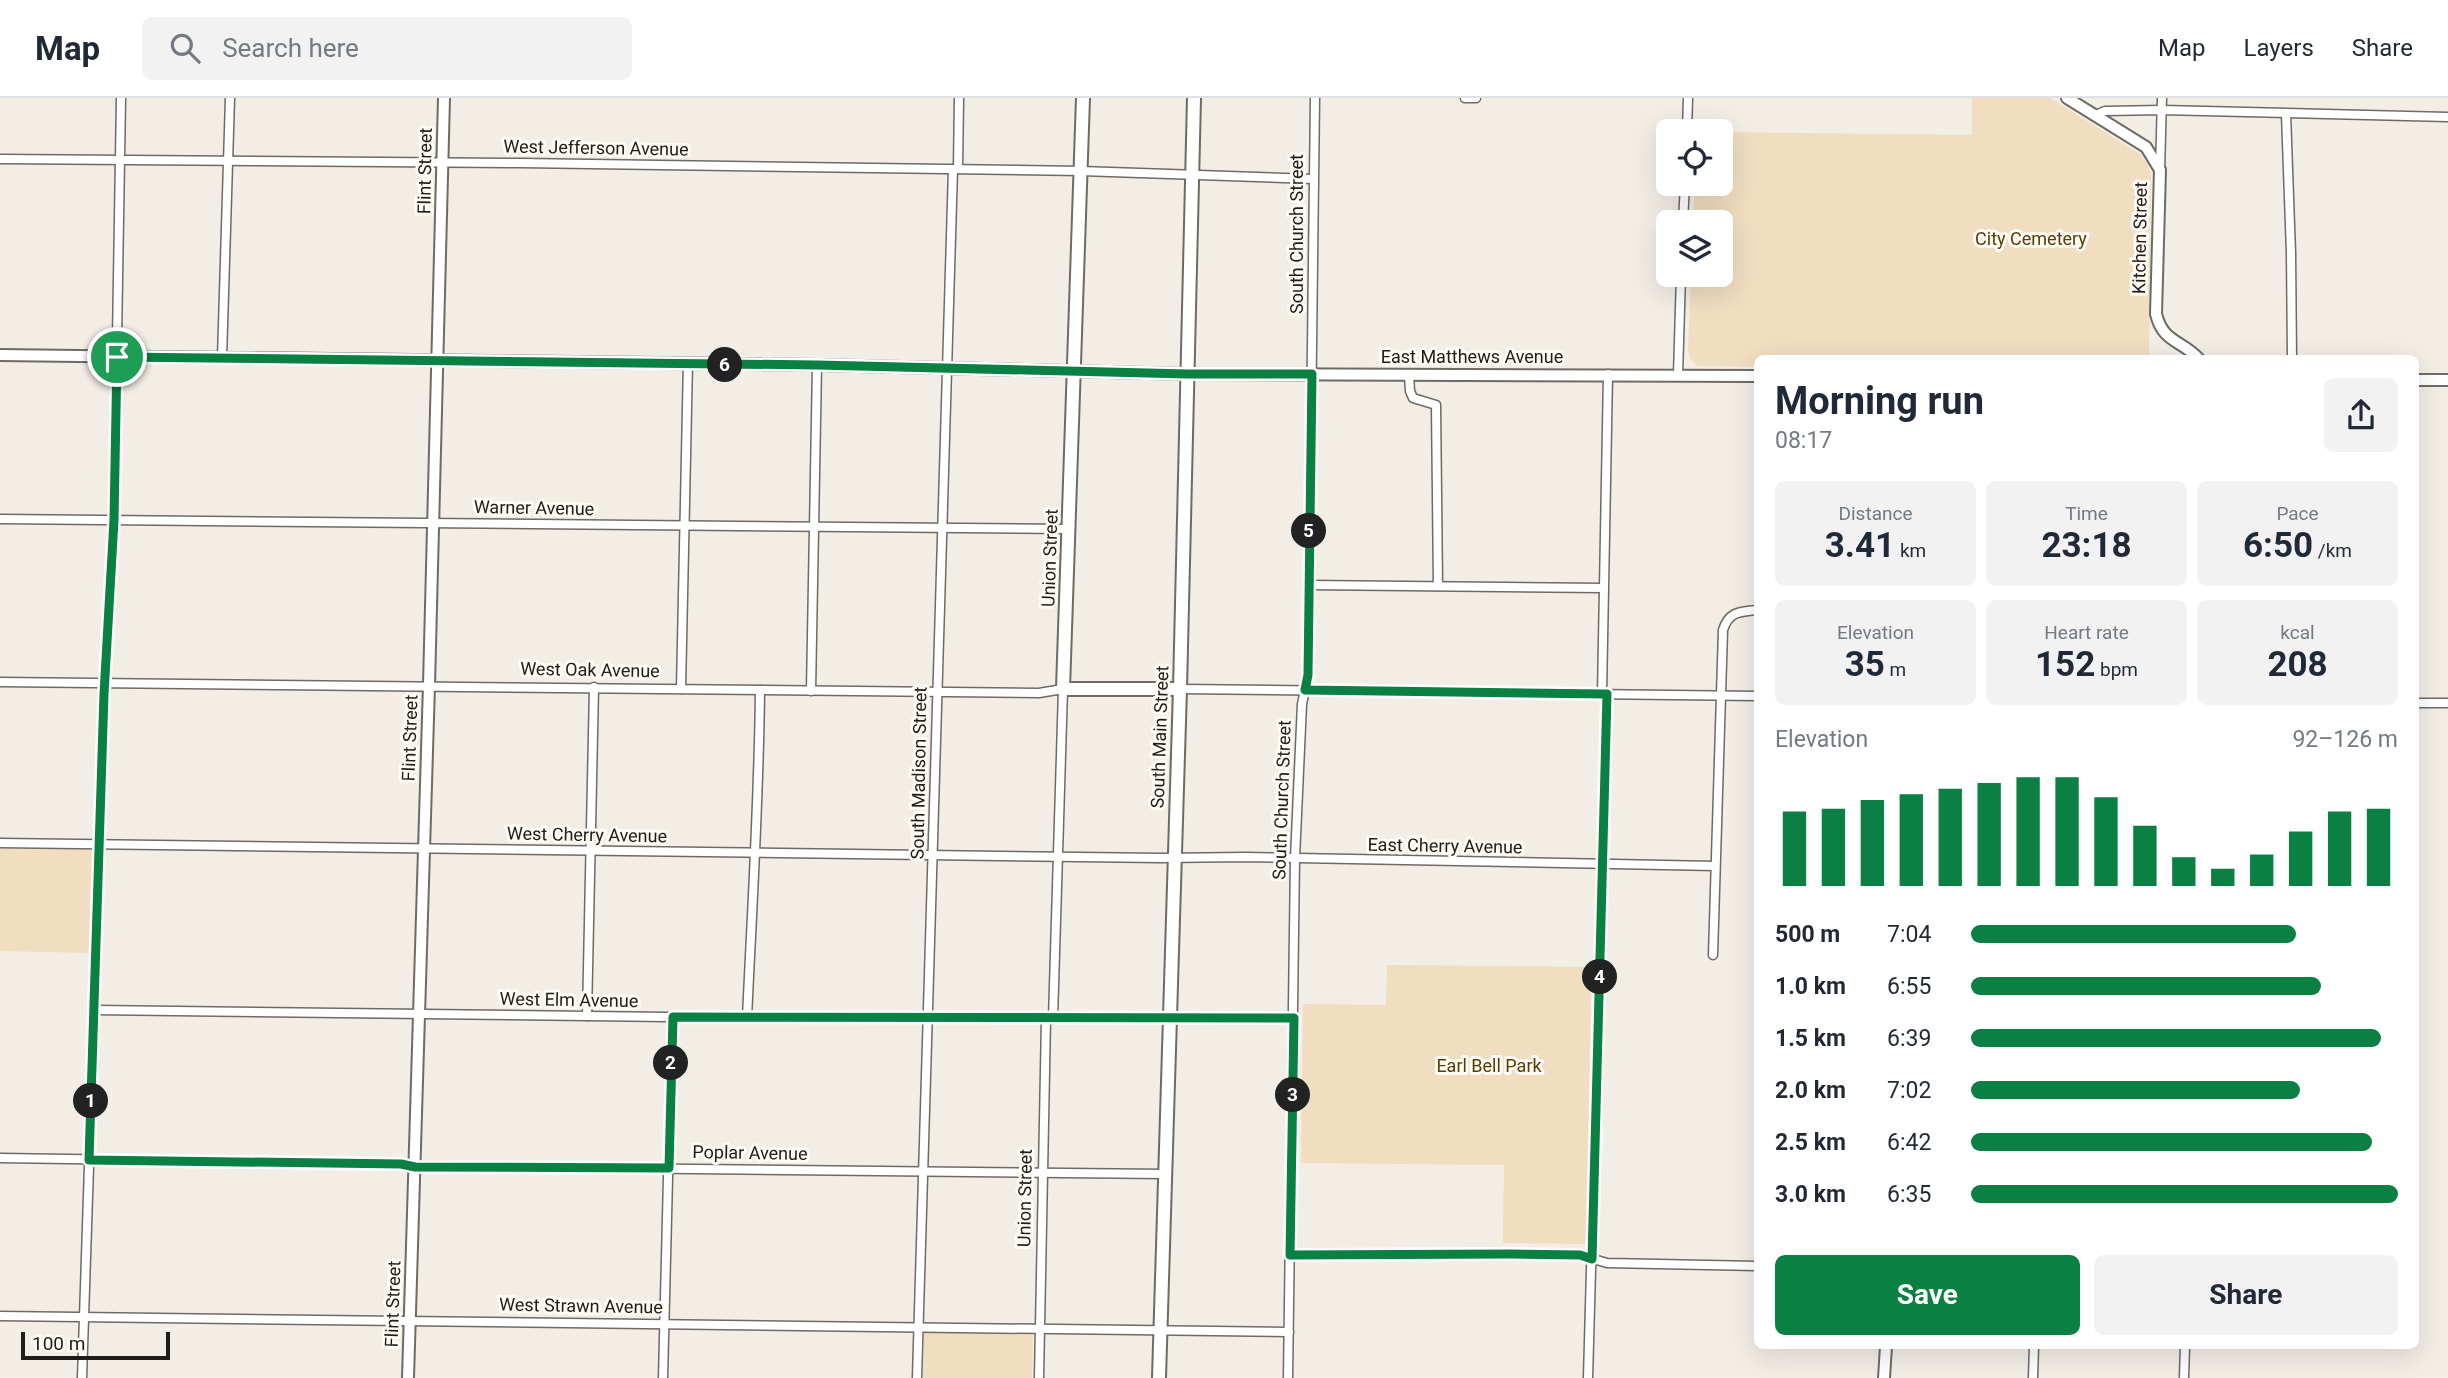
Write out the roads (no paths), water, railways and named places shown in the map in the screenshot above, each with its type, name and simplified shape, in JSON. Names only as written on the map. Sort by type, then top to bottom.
[{"type":"main road","name":"Union Street","points":[[1063,689],[1083,98]]},
{"type":"main road","name":"South Main Street","points":[[1159,1378],[1180,689],[1194,98]]},
{"type":"main road","name":"West Oak Avenue","points":[[1063,689],[1180,689]]},
{"type":"street","points":[[82,1378],[105,682],[114,520],[121,98]]},
{"type":"street","points":[[222,358],[230,98]]},
{"type":"street","name":"Flint Street","points":[[408,1378],[425,849],[444,98]]},
{"type":"street","name":"South Madison Street","points":[[918,1378],[945,379],[959,98]]},
{"type":"street","name":"South Church Street","points":[[1288,1378],[1295,858],[1298,760],[1308,675],[1315,98]]},
{"type":"street","points":[[1465,98],[1476,98]]},
{"type":"street","points":[[1687,119],[1688,98]]},
{"type":"street","points":[[2067,98],[2146,147],[2160,170]]},
{"type":"street","name":"Kitchen Street","points":[[2162,98],[2156,314],[2159,328],[2196,355]]},
{"type":"street","points":[[2096,115],[2105,111],[2162,110],[2448,117]]},
{"type":"street","points":[[2286,114],[2292,355]]},
{"type":"street","name":"West Jefferson Avenue","points":[[0,159],[955,169],[1313,179]]},
{"type":"street","points":[[1678,375],[1681,287]]},
{"type":"street","name":"East Matthews Avenue","points":[[0,355],[817,365],[1188,374],[1754,376]]},
{"type":"street","points":[[681,689],[688,364]]},
{"type":"street","points":[[811,691],[817,365]]},
{"type":"street","points":[[1588,1378],[1603,864],[1603,588],[1608,374]]},
{"type":"street","points":[[1409,375],[1413,398],[1436,405],[1438,586]]},
{"type":"street","points":[[2419,380],[2448,380]]},
{"type":"street","name":"Warner Avenue","points":[[0,519],[1068,529]]},
{"type":"street","points":[[1308,585],[1603,588]]},
{"type":"street","points":[[1713,955],[1723,630],[1726,620],[1734,613],[1754,610]]},
{"type":"street","name":"West Oak Avenue","points":[[0,682],[811,691],[1039,692],[1063,689]]},
{"type":"street","points":[[587,1016],[594,687]]},
{"type":"street","name":"Union Street","points":[[1039,1378],[1043,1173],[1059,856],[1063,689]]},
{"type":"street","points":[[1180,689],[1754,696]]},
{"type":"street","points":[[747,1018],[756,853],[760,690]]},
{"type":"street","points":[[2419,703],[2448,703]]},
{"type":"street","name":"West Cherry Avenue","points":[[0,843],[1174,857]]},
{"type":"street","name":"East Cherry Avenue","points":[[1174,857],[1715,866]]},
{"type":"street","name":"West Elm Avenue","points":[[94,1010],[747,1018],[1294,1018]]},
{"type":"street","points":[[663,1378],[673,1017]]},
{"type":"street","name":"Poplar Avenue","points":[[0,1158],[401,1164],[415,1167],[1165,1174]]},
{"type":"street","points":[[1290,1255],[1580,1255],[1607,1263],[1754,1266]]},
{"type":"street","name":"West Strawn Avenue","points":[[0,1316],[1161,1328],[1289,1332]]},
{"type":"street","points":[[1884,1378],[1886,1349]]},
{"type":"street","points":[[2033,1378],[2034,1349]]},
{"type":"street","points":[[2184,1378],[2185,1349]]},
{"type":"park label","name":"City Cemetery","points":[[2031,239]]},
{"type":"park label","name":"Earl Bell Park","points":[[1489,1066]]}]
